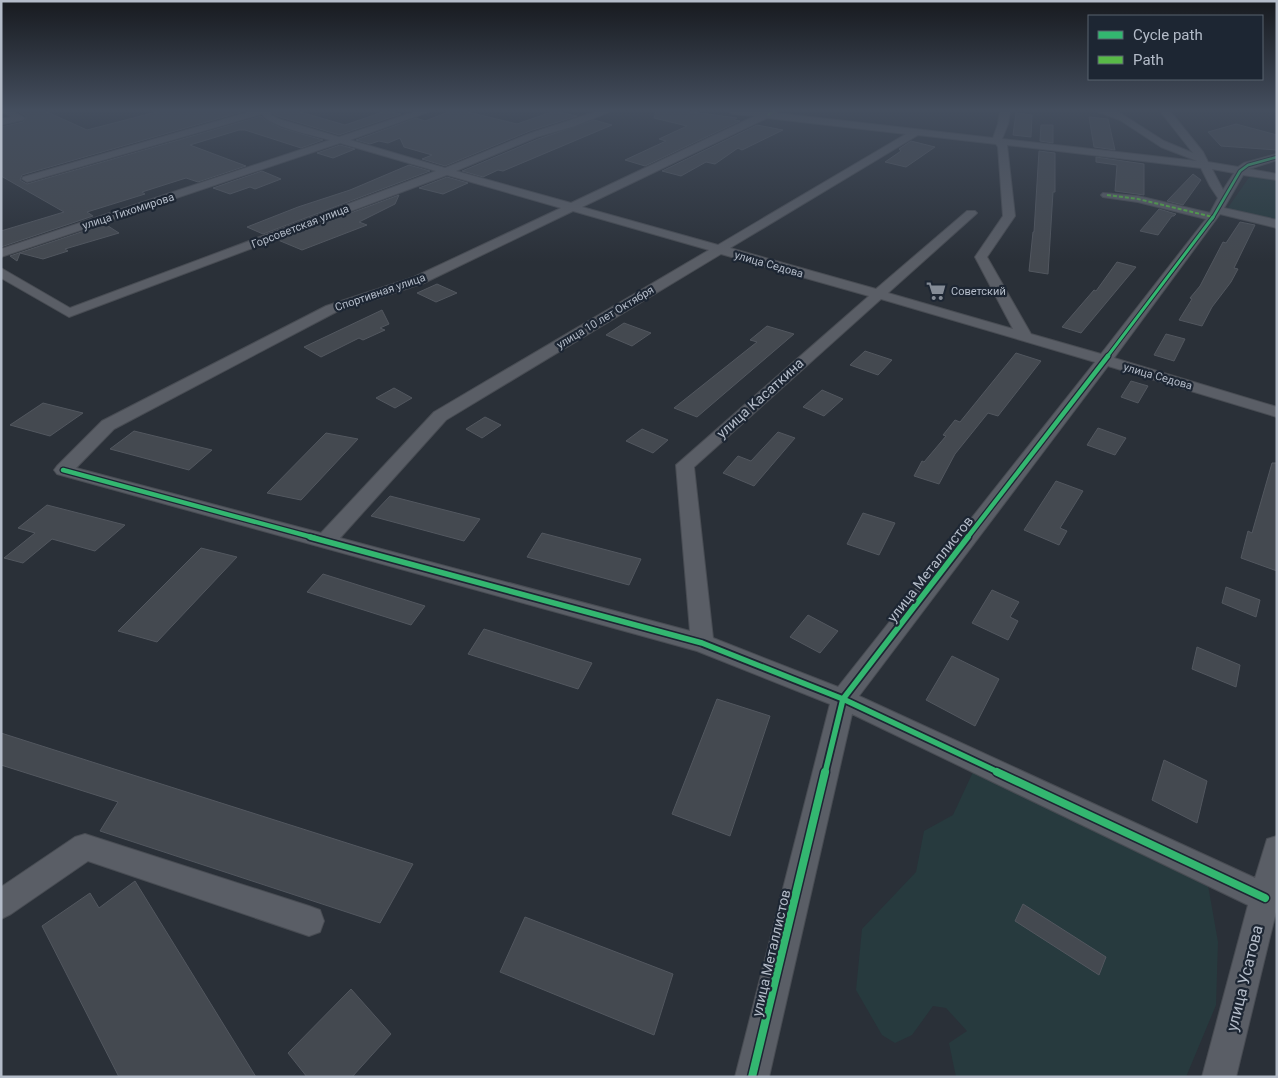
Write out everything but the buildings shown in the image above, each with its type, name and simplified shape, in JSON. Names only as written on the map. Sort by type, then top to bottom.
[{"type":"street","points":[[27,178],[86,161]]},
{"type":"street","name":"улица Тихомирова","points":[[1,254],[279,161]]},
{"type":"street","name":"улица Седова","points":[[408,161],[1157,375],[1277,412]]},
{"type":"street","name":"Горсоветская улица","points":[[1,272],[69,313],[470,161]]},
{"type":"street","name":"Спортивная улица","points":[[325,541],[64,470],[108,425],[330,309],[419,280],[669,161]]},
{"type":"street","name":"улица 10 лет Октября","points":[[325,541],[440,416],[867,161]]},
{"type":"street","points":[[1004,161],[1009,216],[981,257],[1026,338]]},
{"type":"street","points":[[1197,161],[1277,177]]},
{"type":"street","points":[[1240,171],[1248,165],[1261,161]]},
{"type":"street","points":[[1204,162],[1215,186],[1218,209]]},
{"type":"street","name":"улица Металлистов","points":[[752,1077],[843,699],[1104,361],[1218,209],[1240,171]]},
{"type":"street","points":[[1107,195],[1218,209],[1277,224]]},
{"type":"street","name":"улица Касаткина","points":[[702,643],[685,465],[971,213]]},
{"type":"street","points":[[325,541],[702,643],[843,699],[1265,898]]},
{"type":"street","points":[[1,904],[84,847],[309,921]]},
{"type":"street","name":"улица Усатова","points":[[1219,1077],[1277,849]]},
{"type":"green space","points":[[1250,176],[1277,179],[1277,220],[1227,209]]},
{"type":"green space","points":[[980,757],[1208,885],[1218,942],[1216,1005],[1186,1077],[956,1077],[949,1043],[967,1031],[946,1008],[933,1006],[912,1035],[895,1043],[882,1035],[856,990],[862,929],[916,872],[924,831],[953,815]]},
{"type":"marked path","points":[[1107,195],[1138,199],[1213,217]]},
{"type":"cycle path","points":[[752,1077],[843,699],[1213,217],[1240,171],[1248,165],[1261,161]]},
{"type":"cycle path","points":[[63,470],[702,643],[843,699],[1265,898]]},
{"type":"place","name":"Советский","points":[[936,291]]}]
